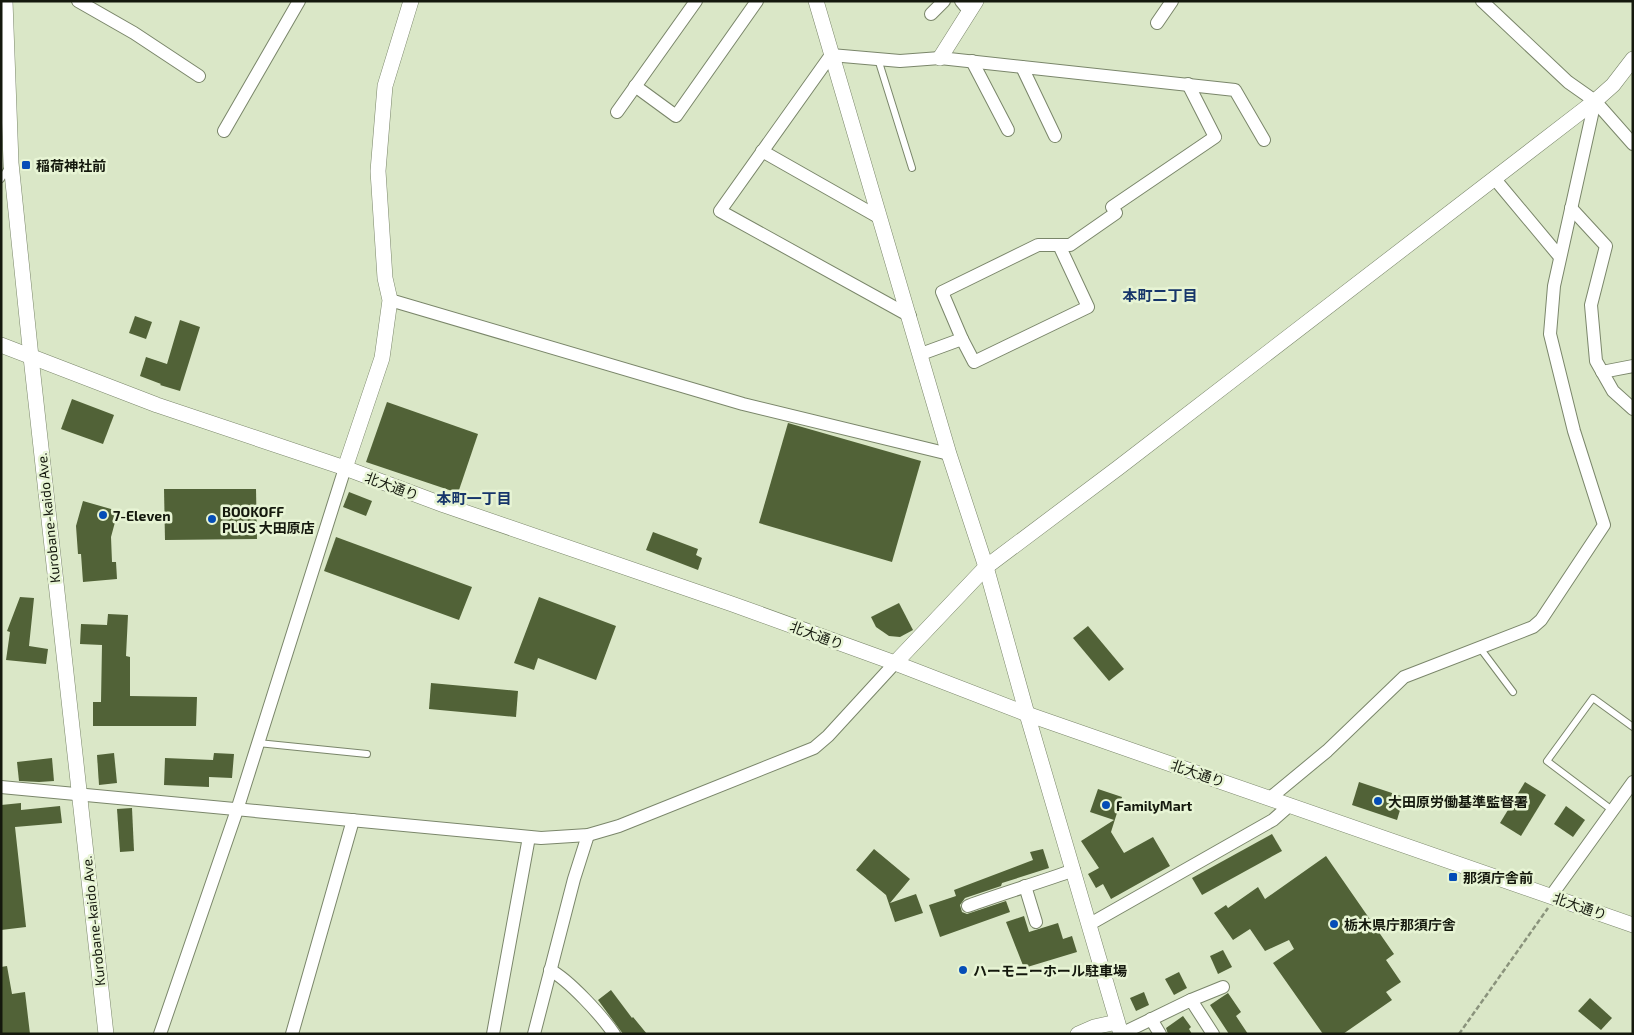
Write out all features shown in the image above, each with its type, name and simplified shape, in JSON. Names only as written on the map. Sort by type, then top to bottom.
[{"type":"street","name":"Kurobane-kaido Ave.","points":[[5,1],[6,161],[30,357],[106,1034]]},
{"type":"street","points":[[78,1],[134,33],[199,76]]},
{"type":"street","points":[[224,131],[298,1]]},
{"type":"street","points":[[160,1034],[237,810],[345,468],[382,358],[390,300],[385,278],[378,171],[386,86],[411,1]]},
{"type":"street","points":[[617,112],[696,1]]},
{"type":"street","points":[[635,86],[676,116],[757,1]]},
{"type":"street","points":[[816,1],[949,454],[986,567],[1120,1030]]},
{"type":"street","points":[[932,14],[944,1]]},
{"type":"street","points":[[1157,23],[1172,1]]},
{"type":"street","points":[[1482,1],[1568,82],[1594,101],[1633,144]]},
{"type":"street","points":[[940,58],[969,5]]},
{"type":"street","points":[[831,55],[900,61],[940,58],[1235,90],[1264,140]]},
{"type":"street","points":[[831,55],[720,210],[910,316]]},
{"type":"street","points":[[1,787],[541,838],[588,835],[619,826],[814,748],[828,736],[894,663],[986,567],[1133,457],[1594,101],[1613,85],[1633,59]]},
{"type":"street","points":[[972,61],[1008,130]]},
{"type":"street","points":[[1022,66],[1055,136]]},
{"type":"street","points":[[1059,245],[1088,307],[974,362],[942,292],[1038,245],[1059,245],[1070,245],[1116,213],[1112,207],[1216,137],[1188,84]]},
{"type":"street","points":[[1270,798],[1327,751],[1404,677],[1533,627],[1541,620],[1604,525],[1574,431],[1550,334],[1554,286],[1594,101]]},
{"type":"street","points":[[762,151],[880,218]]},
{"type":"street","points":[[1494,178],[1560,257]]},
{"type":"street","points":[[1571,208],[1606,246],[1591,305],[1596,361],[1612,391],[1633,409]]},
{"type":"street","points":[[390,300],[743,404],[949,454]]},
{"type":"street","points":[[921,354],[962,339]]},
{"type":"street","name":"北大通り","points":[[1,345],[157,405],[345,468],[444,506],[732,604],[1027,714],[1633,925]]},
{"type":"street","points":[[1602,372],[1633,366]]},
{"type":"street","points":[[1551,896],[1633,782]]},
{"type":"street","points":[[1090,924],[1273,820],[1290,805]]},
{"type":"street","points":[[292,1034],[353,820]]},
{"type":"street","points":[[534,1034],[574,879],[588,835]]},
{"type":"street","points":[[493,1034],[529,837]]},
{"type":"street","points":[[968,906],[1008,890],[1074,870]]},
{"type":"street","points":[[1025,886],[1036,922]]},
{"type":"street","points":[[550,970],[571,986],[614,1034]]},
{"type":"street","points":[[1078,1034],[1094,1027],[1120,1030],[1151,1019],[1223,987]]},
{"type":"street","points":[[1191,1000],[1213,1034]]},
{"type":"street","points":[[1151,1019],[1160,1034]]},
{"type":"lane","points":[[878,59],[912,168]]},
{"type":"lane","points":[[1,179],[6,161]]},
{"type":"lane","points":[[1480,648],[1513,692]]},
{"type":"lane","points":[[1612,810],[1547,761],[1593,698],[1633,727]]},
{"type":"lane","points":[[258,743],[367,754]]},
{"type":"path","points":[[1459,1034],[1549,906],[1551,896]]},
{"type":"building","points":[[135,316],[152,322],[146,339],[129,333]]},
{"type":"building","points":[[180,320],[200,327],[180,391],[140,376],[146,357],[167,364]]},
{"type":"building","points":[[72,399],[114,415],[103,444],[61,429]]},
{"type":"building","points":[[387,402],[478,434],[458,493],[366,462]]},
{"type":"building","points":[[788,423],[921,461],[892,562],[759,523]]},
{"type":"building","points":[[164,489],[256,489],[257,539],[165,540]]},
{"type":"building","points":[[349,492],[372,501],[366,516],[343,507]]},
{"type":"building","points":[[83,501],[118,511],[111,537],[112,562],[116,562],[117,579],[83,582],[76,526]]},
{"type":"building","points":[[653,532],[698,549],[696,555],[702,558],[698,570],[646,550]]},
{"type":"building","points":[[336,537],[472,587],[459,620],[324,571]]},
{"type":"building","points":[[20,597],[34,598],[29,646],[48,649],[46,664],[6,660],[10,632],[7,631]]},
{"type":"building","points":[[539,597],[616,626],[596,680],[538,658],[534,670],[514,663]]},
{"type":"building","points":[[899,603],[913,630],[900,637],[889,636],[876,627],[871,617]]},
{"type":"building","points":[[108,614],[128,615],[126,656],[130,657],[130,696],[197,697],[196,726],[93,726],[93,702],[101,702],[102,645],[80,644],[81,624],[107,625]]},
{"type":"building","points":[[1088,626],[1124,669],[1109,681],[1073,638]]},
{"type":"building","points":[[431,683],[518,691],[516,717],[429,709]]},
{"type":"building","points":[[114,753],[117,783],[99,785],[97,755]]},
{"type":"building","points":[[214,753],[234,754],[232,778],[209,777],[209,787],[164,785],[165,758],[213,760]]},
{"type":"building","points":[[52,758],[54,781],[19,781],[17,762]]},
{"type":"building","name":"大田原労働基準監督署","points":[[1359,782],[1404,797],[1397,820],[1352,805]]},
{"type":"building","points":[[1525,782],[1546,795],[1521,836],[1500,823]]},
{"type":"building","points":[[1098,789],[1122,797],[1111,832],[1124,853],[1153,837],[1170,866],[1111,899],[1103,884],[1096,888],[1088,874],[1099,868],[1081,841],[1114,820],[1090,812]]},
{"type":"building","points":[[21,803],[21,810],[60,806],[62,823],[15,827],[26,927],[1,930],[1,805]]},
{"type":"building","points":[[1566,806],[1585,820],[1573,837],[1554,824]]},
{"type":"building","points":[[132,808],[134,851],[120,852],[117,809]]},
{"type":"building","points":[[1272,834],[1282,851],[1202,895],[1192,878]]},
{"type":"building","points":[[874,849],[910,879],[890,903],[916,894],[923,913],[895,922],[886,895],[856,870]]},
{"type":"building","points":[[1043,849],[1049,868],[1002,883],[1001,886],[965,898],[960,905],[962,912],[967,914],[1006,901],[1010,912],[940,937],[929,905],[956,896],[954,890],[1033,860],[1030,852]]},
{"type":"building","points":[[1326,856],[1394,954],[1386,960],[1401,982],[1386,992],[1392,1000],[1343,1034],[1323,1034],[1273,963],[1294,949],[1289,940],[1265,951],[1250,929],[1233,940],[1214,913],[1226,905],[1228,908],[1258,887],[1265,899]]},
{"type":"building","points":[[1024,916],[1029,932],[1058,923],[1063,939],[1072,936],[1077,952],[1024,968],[1006,922]]},
{"type":"building","points":[[1223,950],[1232,967],[1218,974],[1210,956]]},
{"type":"building","points":[[7,966],[12,994],[25,992],[30,1034],[1,1034],[1,967]]},
{"type":"building","points":[[1179,972],[1187,988],[1174,995],[1165,979]]},
{"type":"building","points":[[611,990],[647,1034],[623,1034],[598,1000]]},
{"type":"building","points":[[1144,992],[1149,1005],[1136,1011],[1130,998]]},
{"type":"building","points":[[1228,993],[1241,1012],[1236,1016],[1248,1034],[1229,1034],[1210,1005]]},
{"type":"building","points":[[1590,998],[1612,1018],[1601,1030],[1578,1011]]},
{"type":"building","points":[[1183,1016],[1191,1027],[1189,1029],[1192,1034],[1168,1034],[1166,1028]]},
{"type":"place","name":"稲荷神社前","points":[[26,165]]},
{"type":"place","name":"7-Eleven","points":[[103,515]]},
{"type":"place","name":"BOOKOFF PLUS 大田原店","points":[[212,519]]},
{"type":"place","name":"大田原労働基準監督署","points":[[1378,801]]},
{"type":"place","name":"FamilyMart","points":[[1106,805]]},
{"type":"place","name":"那須庁舎前","points":[[1453,877]]},
{"type":"place","name":"栃木県庁那須庁舎","points":[[1334,924]]},
{"type":"place","name":"ハーモニーホール駐車場","points":[[963,970]]},
{"type":"district","name":"本町二丁目","points":[[1160,295]]},
{"type":"district","name":"本町一丁目","points":[[474,498]]}]
